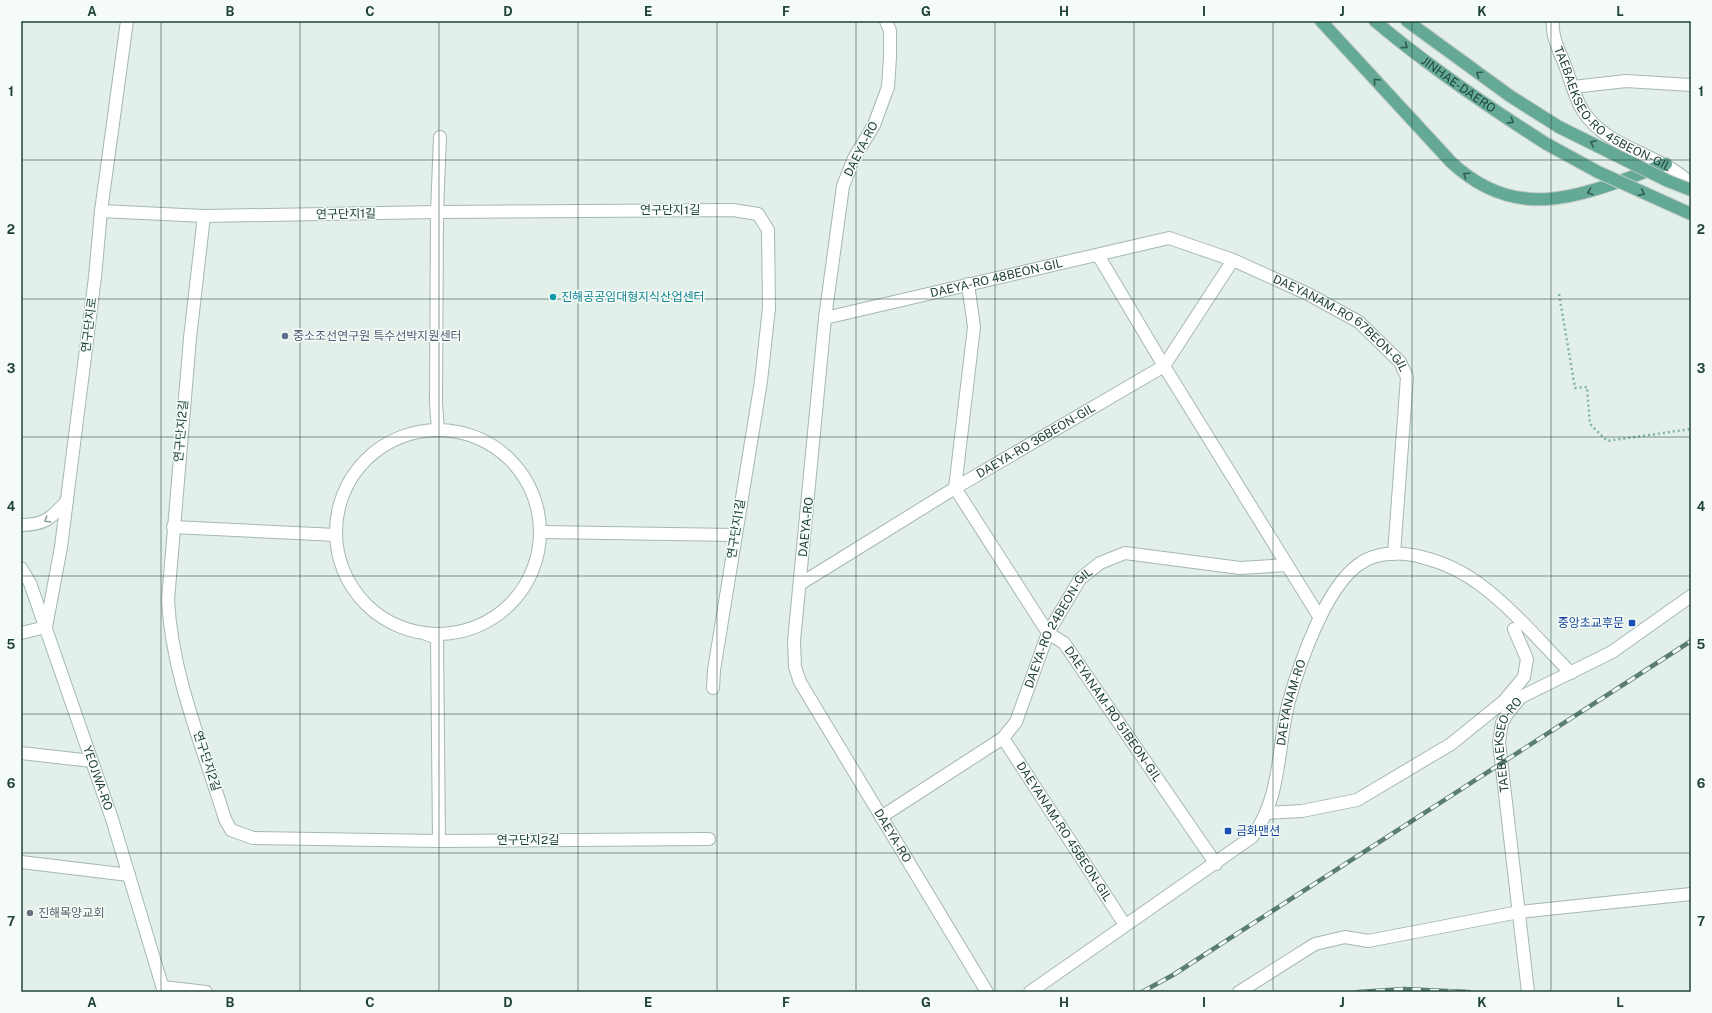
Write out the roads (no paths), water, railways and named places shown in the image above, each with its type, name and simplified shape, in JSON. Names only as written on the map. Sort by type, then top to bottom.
[{"type":"main road","points":[[1321,21],[1451,162],[1461,172],[1487,188],[1532,200],[1563,198],[1585,193],[1666,164]]},
{"type":"main road","name":"JINHAE-DAERO","points":[[1374,21],[1396,39],[1497,112],[1545,143],[1598,172],[1691,214]]},
{"type":"main road","name":"JINHAE-DAERO","points":[[1407,21],[1510,96],[1559,127],[1668,181],[1691,190]]},
{"type":"street","name":"연구단지로","points":[[46,627],[61,547],[95,277],[101,211],[127,21]]},
{"type":"street","name":"DAEYA-RO","points":[[886,21],[890,31],[888,87],[874,125],[854,158],[843,186],[825,318],[794,641],[794,657],[797,674],[987,992]]},
{"type":"street","name":"TAEBAEKSEO-RO 45BEON-GIL","points":[[1553,21],[1554,36],[1582,110],[1603,131],[1620,142],[1666,164],[1677,171],[1691,184]]},
{"type":"street","points":[[1573,87],[1626,81],[1691,85]]},
{"type":"street","points":[[438,430],[436,403],[437,212],[440,136]]},
{"type":"street","name":"연구단지1길","points":[[101,211],[204,216],[437,212],[733,210],[758,214],[768,230],[768,308],[760,381],[714,670],[713,688]]},
{"type":"street","name":"연구단지2길","points":[[204,216],[190,338],[173,527],[168,600],[169,628],[176,664],[225,819],[231,830],[253,838],[439,841],[709,839]]},
{"type":"street","name":"DAEYA-RO 48BEON-GIL","points":[[825,318],[1169,238]]},
{"type":"street","name":"DAEYANAM-RO 67BEON-GIL","points":[[1169,238],[1233,260],[1308,294],[1359,322],[1400,362],[1407,377],[1394,554]]},
{"type":"street","points":[[1098,255],[1164,366],[1320,618]]},
{"type":"street","name":"DAEYA-RO 36BEON-GIL","points":[[800,584],[955,488],[1164,366],[1233,260]]},
{"type":"street","points":[[955,488],[974,327],[968,284]]},
{"type":"street","points":[[423,633],[452,633],[480,625],[505,609],[524,587],[534,568],[541,532],[536,500],[521,472],[499,449],[470,435],[438,430],[406,435],[377,450],[354,474],[340,503],[336,535],[340,563],[353,589],[372,610],[396,625],[437,638],[439,841]]},
{"type":"street","name":"DAEYANAM-RO 51BEON-GIL","points":[[955,488],[1048,633],[1064,643],[1216,864]]},
{"type":"street","points":[[21,525],[41,524],[51,518],[67,501]]},
{"type":"street","points":[[173,527],[336,535]]},
{"type":"street","points":[[541,532],[735,535]]},
{"type":"street","name":"DAEYA-RO 24BEON-GIL","points":[[882,817],[1003,738],[1016,722],[1048,633],[1080,579],[1100,563],[1125,553],[1240,568],[1287,565]]},
{"type":"street","name":"DAEYANAM-RO","points":[[1030,992],[1125,925],[1216,864],[1252,837],[1267,814],[1277,778],[1289,701],[1320,618],[1341,581],[1358,565],[1374,557],[1394,554],[1428,559],[1451,568],[1482,586],[1504,605],[1571,673]]},
{"type":"street","name":"YEOJWA-RO","points":[[21,568],[30,583],[92,761],[129,875],[163,989]]},
{"type":"street","name":"TAEBAEKSEO-RO","points":[[1528,992],[1499,742],[1502,723],[1520,697],[1612,652],[1691,596]]},
{"type":"street","points":[[21,633],[46,627]]},
{"type":"street","points":[[1267,814],[1302,811],[1357,800],[1451,744],[1503,702],[1524,677],[1527,659],[1514,629]]},
{"type":"street","name":"DAEYANAM-RO 45BEON-GIL","points":[[1003,738],[1125,925]]},
{"type":"street","points":[[21,753],[92,761]]},
{"type":"street","points":[[21,862],[129,875]]},
{"type":"street","points":[[1238,992],[1316,944],[1345,937],[1368,941],[1519,912],[1691,894]]},
{"type":"street","points":[[163,989],[206,992]]},
{"type":"railway","points":[[1142,992],[1173,975],[1691,641]]},
{"type":"railway","points":[[1358,992],[1404,989],[1469,992]]},
{"type":"place","name":"진해공공임대형지식산업센터","points":[[553,297]]},
{"type":"place","name":"중소조선연구원 특수선박지원센터","points":[[285,336]]},
{"type":"place","name":"중앙초교후문","points":[[1632,623]]},
{"type":"place","name":"금화맨션","points":[[1228,831]]},
{"type":"place","name":"진해목양교회","points":[[30,913]]}]
